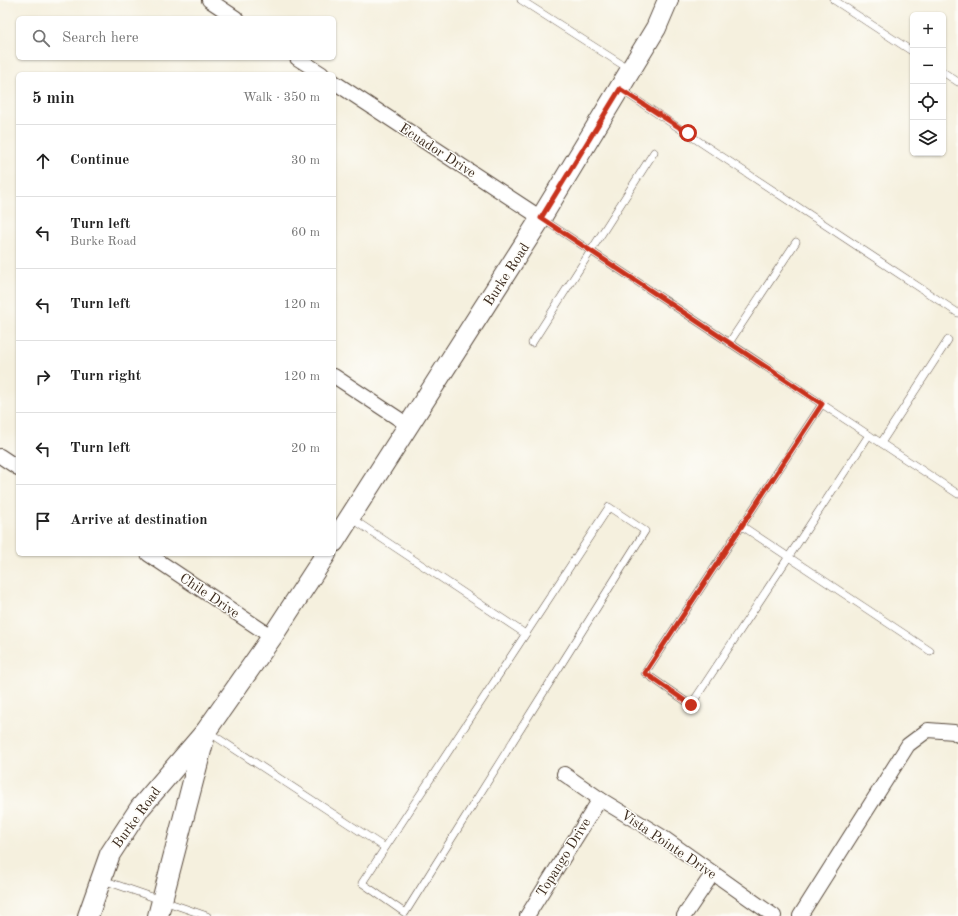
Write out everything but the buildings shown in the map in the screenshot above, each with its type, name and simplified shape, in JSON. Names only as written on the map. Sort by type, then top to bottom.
[{"type":"main road","name":"Burke Road","points":[[336,539],[541,218],[656,28],[668,0]]},
{"type":"main road","name":"Burke Road","points":[[88,916],[110,854],[140,808],[206,731],[272,637],[325,556]]},
{"type":"main road","name":"Burke Road","points":[[160,908],[206,731]]},
{"type":"street","points":[[209,0],[233,16]]},
{"type":"street","points":[[300,60],[319,72]]},
{"type":"street","name":"Ecuador Drive","points":[[336,83],[541,218]]},
{"type":"street","points":[[336,377],[408,424]]},
{"type":"street","points":[[0,456],[16,467]]},
{"type":"street","name":"Chile Drive","points":[[151,556],[272,637]]},
{"type":"street","points":[[800,916],[908,745],[928,730],[954,732],[958,735]]},
{"type":"street","name":"Vista Pointe Drive","points":[[564,774],[600,799],[661,836],[774,916]]},
{"type":"street","name":"Topango Drive","points":[[527,916],[600,799]]},
{"type":"street","points":[[684,916],[713,873]]},
{"type":"lane","points":[[521,0],[631,70]]},
{"type":"lane","points":[[834,0],[910,50]]},
{"type":"lane","points":[[946,74],[958,82]]},
{"type":"lane","points":[[620,89],[958,313]]},
{"type":"lane","points":[[532,343],[654,152]]},
{"type":"lane","points":[[541,218],[958,494]]},
{"type":"lane","points":[[729,343],[796,242]]},
{"type":"lane","points":[[881,443],[948,340]]},
{"type":"lane","points":[[822,404],[645,673],[691,705],[869,435]]},
{"type":"lane","points":[[609,507],[645,531],[405,913],[362,883],[524,633],[609,507]]},
{"type":"lane","points":[[350,517],[524,633]]},
{"type":"lane","points":[[742,526],[930,651]]},
{"type":"lane","points":[[206,731],[384,847]]},
{"type":"lane","points":[[101,879],[160,908],[207,916]]},
{"type":"route","points":[[688,133],[620,89],[541,218],[822,404],[645,673],[691,705]]}]
